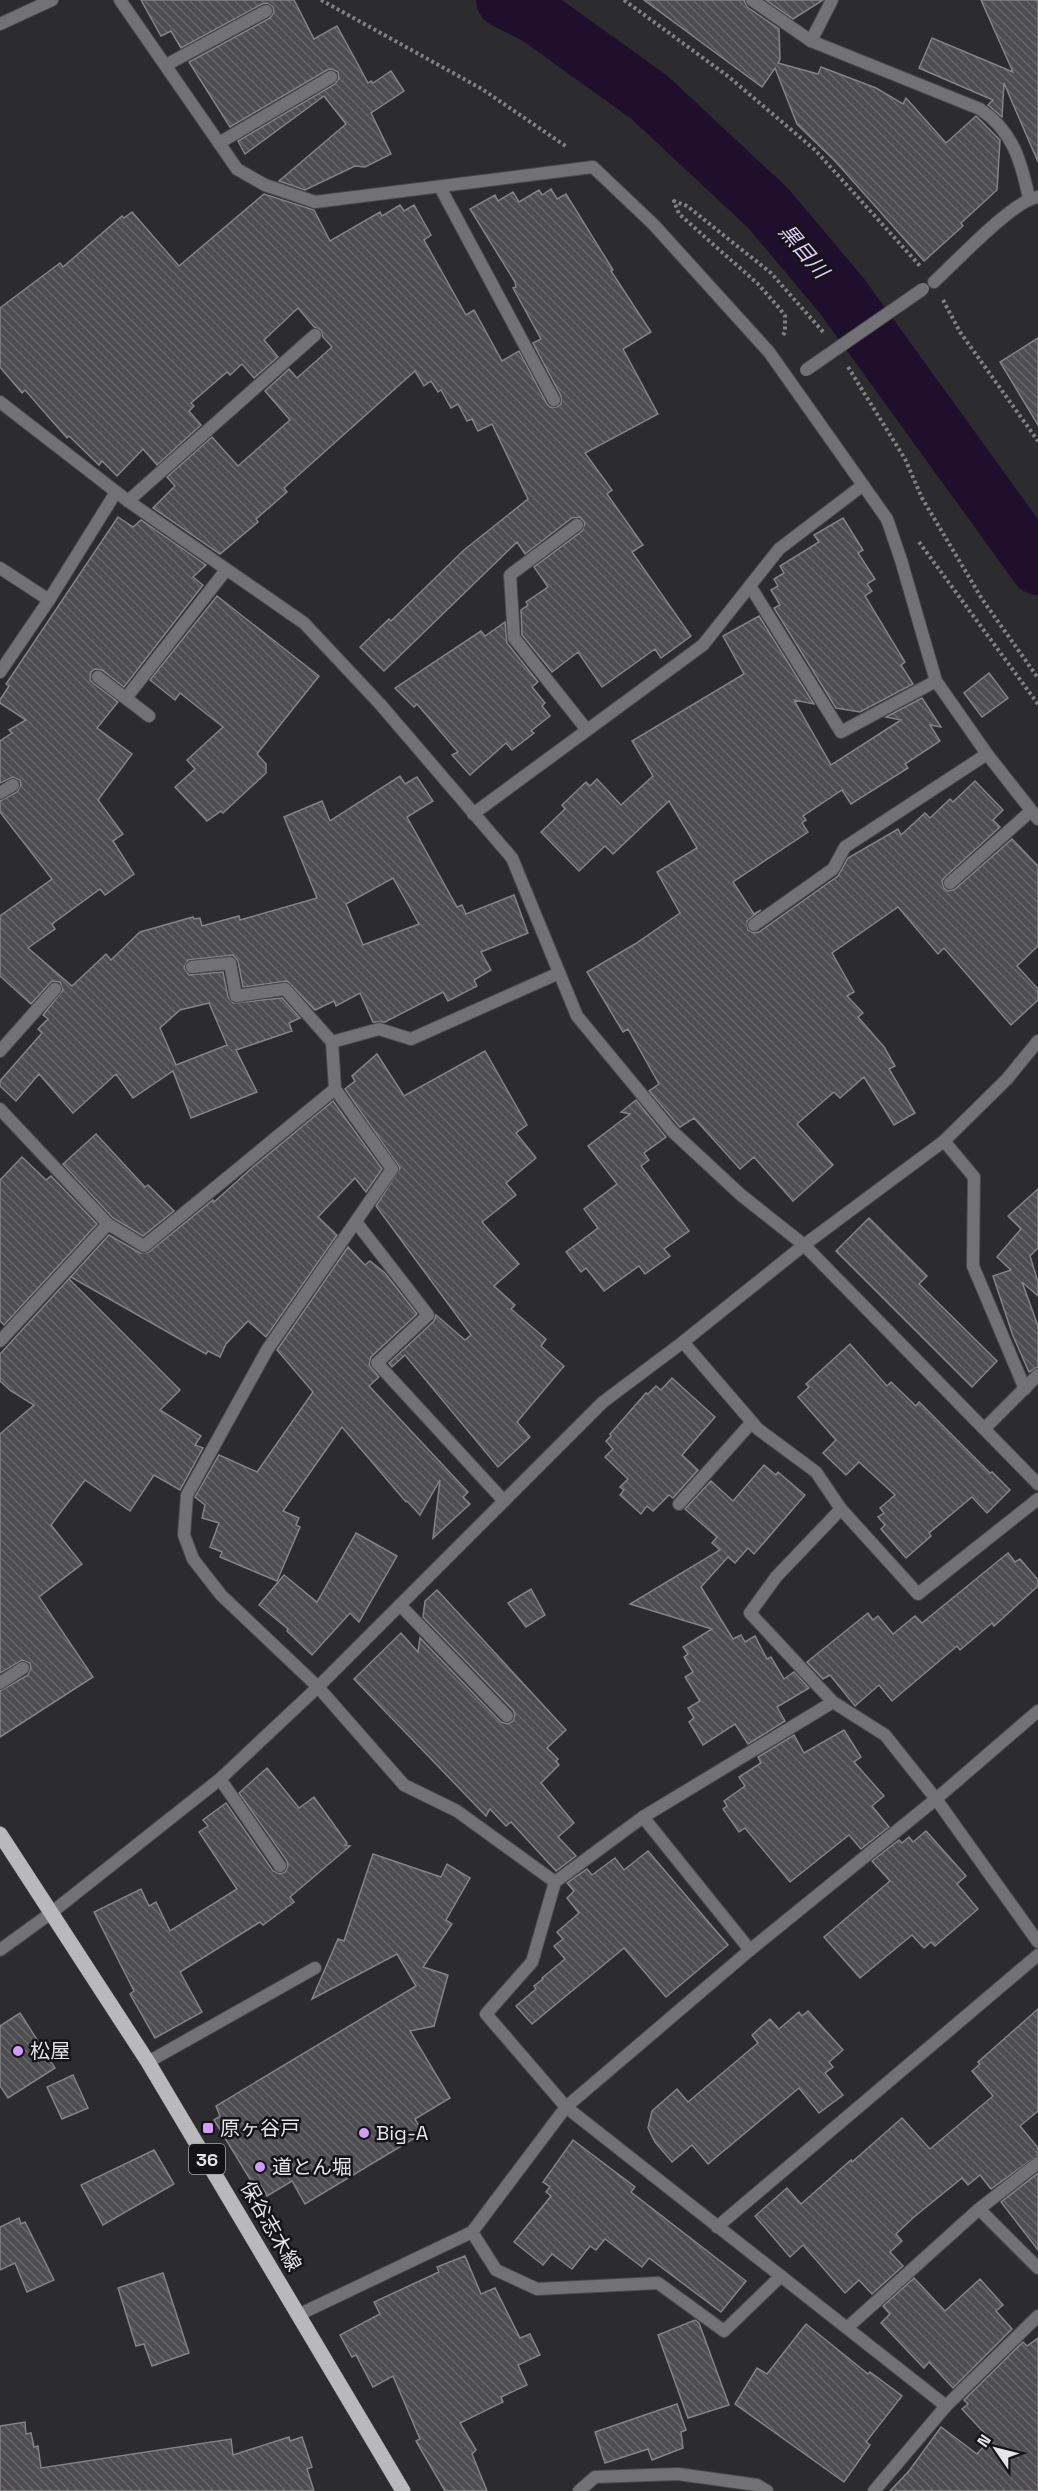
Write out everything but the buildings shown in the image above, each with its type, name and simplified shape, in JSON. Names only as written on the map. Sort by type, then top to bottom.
[{"type":"main road","name":"保谷志木線","points":[[0,1834],[148,2062],[403,2491]]},
{"type":"street","points":[[0,24],[52,0]]},
{"type":"street","points":[[120,0],[237,169],[265,184],[315,202],[593,167],[654,225],[769,352],[886,519],[901,560],[936,681],[987,754],[1035,815],[950,883]]},
{"type":"street","points":[[752,0],[811,41],[980,109],[997,120],[1021,161],[1034,198],[1004,217],[928,285],[790,381]]},
{"type":"street","points":[[811,41],[831,0]]},
{"type":"street","points":[[166,65],[266,12]]},
{"type":"street","points":[[219,143],[331,77]]},
{"type":"street","points":[[440,187],[554,400]]},
{"type":"street","points":[[128,501],[315,335]]},
{"type":"street","points":[[0,402],[128,501],[304,623],[380,704],[512,858],[577,1016],[672,1131],[741,1195],[804,1245],[1038,1484]]},
{"type":"street","points":[[473,814],[703,645],[779,549],[863,485]]},
{"type":"street","points":[[0,672],[50,600],[116,492]]},
{"type":"street","points":[[577,525],[510,575],[513,639],[587,730]]},
{"type":"street","points":[[0,568],[50,600]]},
{"type":"street","points":[[126,698],[226,570]]},
{"type":"street","points":[[750,586],[841,732],[936,681]]},
{"type":"street","points":[[98,677],[149,716]]},
{"type":"street","points":[[754,925],[833,869],[845,848],[987,754]]},
{"type":"street","points":[[0,793],[13,784]]},
{"type":"street","points":[[192,967],[230,963],[236,996],[285,989],[332,1042],[335,1089],[392,1169],[267,1350],[187,1495],[184,1535],[193,1559],[221,1595],[318,1687],[404,1785],[457,1810],[555,1882]]},
{"type":"street","points":[[332,1042],[379,1029],[411,1039],[559,973]]},
{"type":"street","points":[[0,1051],[55,989]]},
{"type":"street","points":[[0,1950],[51,1913],[220,1779],[318,1687],[603,1402],[683,1342],[804,1245],[944,1141],[1007,1079],[1038,1041]]},
{"type":"street","points":[[0,1109],[108,1224],[144,1246],[335,1089]]},
{"type":"street","points":[[944,1141],[974,1177],[973,1266],[1025,1389]]},
{"type":"street","points":[[356,1222],[428,1315],[377,1363],[504,1501]]},
{"type":"street","points":[[0,1341],[108,1224]]},
{"type":"street","points":[[683,1342],[752,1422],[816,1472],[841,1509],[918,1594],[1038,1499]]},
{"type":"street","points":[[984,1429],[1038,1375]]},
{"type":"street","points":[[679,1504],[752,1422]]},
{"type":"street","points":[[841,1509],[776,1577],[750,1613],[833,1702],[885,1735],[936,1799],[1038,1942]]},
{"type":"street","points":[[400,1605],[507,1716]]},
{"type":"street","points":[[0,1683],[23,1668]]},
{"type":"street","points":[[833,1702],[643,1817],[555,1882],[532,1962],[486,2014],[566,2107],[946,2406]]},
{"type":"street","points":[[298,2315],[472,2232],[566,2107],[750,1950],[936,1799],[1038,1711]]},
{"type":"street","points":[[220,1779],[280,1866]]},
{"type":"street","points":[[643,1817],[750,1950]]},
{"type":"street","points":[[717,2227],[1038,1955]]},
{"type":"street","points":[[148,2062],[315,1968]]},
{"type":"street","points":[[848,2327],[979,2209],[1038,2163]]},
{"type":"street","points":[[979,2209],[1038,2268]]},
{"type":"street","points":[[472,2232],[496,2270],[537,2289],[658,2283],[724,2331],[782,2276]]},
{"type":"street","points":[[874,2491],[946,2406],[1038,2316]]},
{"type":"street","points":[[579,2491],[595,2477],[678,2474],[757,2485],[767,2491]]},
{"type":"path","points":[[321,0],[482,89],[593,167]]},
{"type":"path","points":[[624,0],[729,77],[815,150],[928,285],[1038,441]]},
{"type":"path","points":[[769,352],[785,332],[785,316],[758,284],[679,214],[674,201],[687,206],[771,273],[830,342]]},
{"type":"path","points":[[842,359],[905,459],[922,498],[982,599],[1038,678]]},
{"type":"path","points":[[886,519],[916,538],[1038,704]]},
{"type":"waterway","name":"黒目川","points":[[504,0],[536,16],[649,97],[768,208],[842,296],[1038,567]]},
{"type":"place","name":"松屋","points":[[18,2051]]},
{"type":"place","name":"原ヶ谷戸","points":[[208,2128]]},
{"type":"place","name":"Big-A","points":[[364,2133]]},
{"type":"place","name":"道とん堀","points":[[260,2167]]}]
